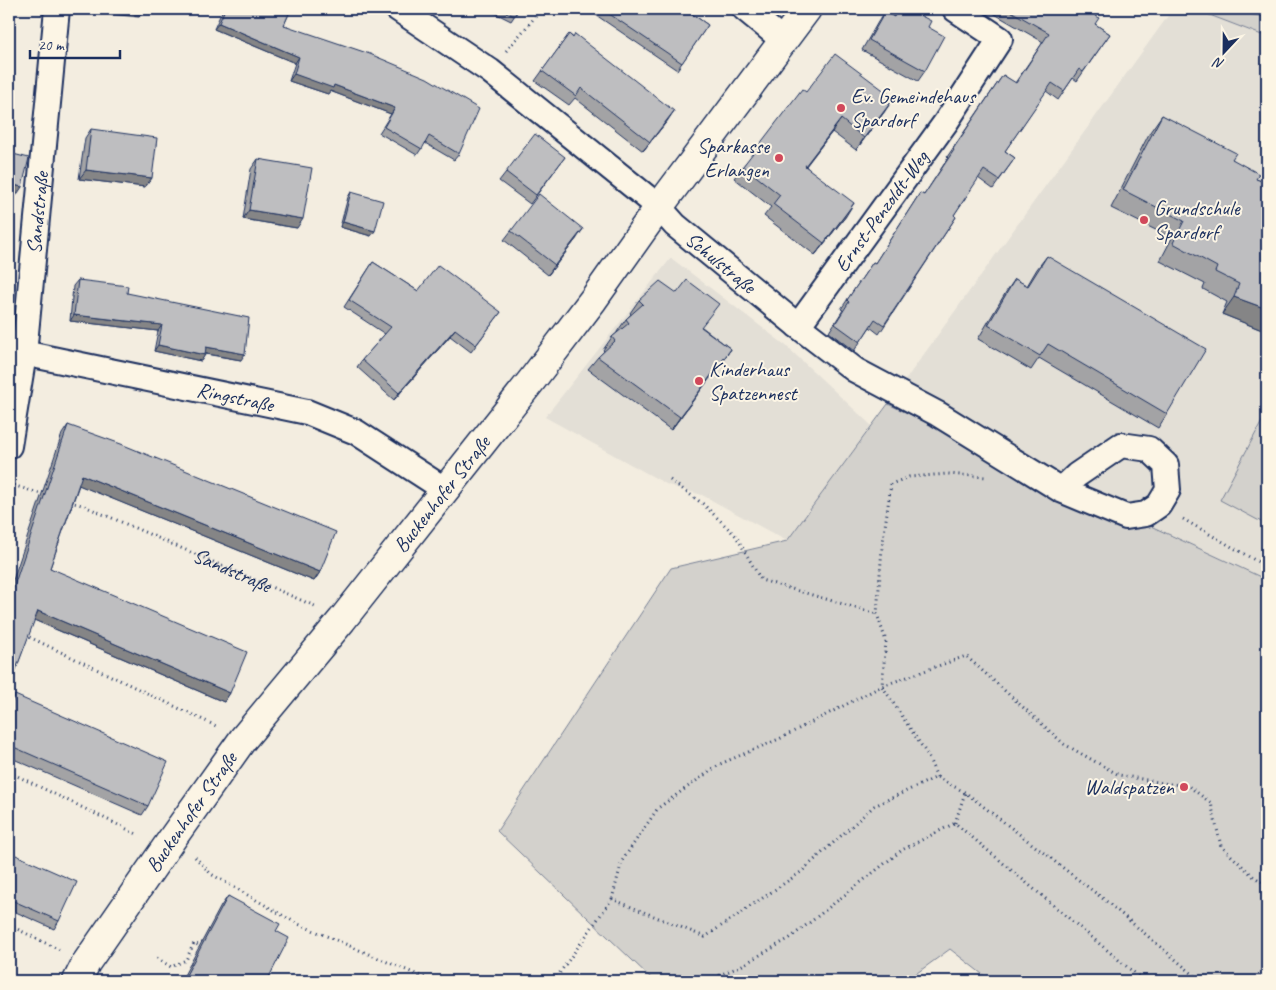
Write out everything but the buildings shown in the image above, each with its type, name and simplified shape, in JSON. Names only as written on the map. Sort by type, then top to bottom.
[{"type":"street","name":"Sandstraße","points":[[9,446],[16,352],[57,9]]},
{"type":"street","name":"Schulstraße","points":[[398,9],[490,71],[659,207],[676,225],[798,326],[855,370],[938,414],[1062,490],[1126,517],[1146,514],[1159,505]]},
{"type":"street","points":[[745,9],[784,41]]},
{"type":"street","name":"Buckenhofer Straße","points":[[82,972],[243,738],[342,620],[594,300],[659,207],[807,9]]},
{"type":"street","name":"Ernst-Penzoldt-Weg","points":[[798,326],[946,122],[1000,40],[955,9]]},
{"type":"street","name":"Ringstraße","points":[[16,352],[307,412],[356,432],[444,489]]},
{"type":"street","points":[[1062,490],[1078,474],[1121,445],[1149,448],[1166,465],[1168,490],[1159,505]]},
{"type":"path","points":[[490,71],[542,9]]},
{"type":"path","points":[[1012,459],[996,478],[948,474],[910,477],[891,484],[882,548],[877,614],[886,641],[882,686],[927,754],[937,777],[966,793],[1106,901],[1201,981]]},
{"type":"path","points":[[670,480],[703,504],[736,536],[761,580],[877,614]]},
{"type":"path","points":[[9,484],[53,497]]},
{"type":"path","name":"Sandstraße","points":[[63,500],[82,505],[315,606]]},
{"type":"path","points":[[1159,505],[1267,567]]},
{"type":"path","points":[[18,632],[243,738]]},
{"type":"path","points":[[554,981],[612,899],[622,861],[658,808],[720,764],[779,739],[882,686],[966,656],[1064,744],[1119,775],[1169,784],[1187,785],[1212,803],[1222,846],[1253,876],[1267,885]]},
{"type":"path","points":[[9,772],[170,842],[211,874],[296,923],[432,981]]},
{"type":"path","points":[[612,899],[705,937],[801,872],[874,806],[937,777]]},
{"type":"path","points":[[706,981],[739,967],[790,938],[902,850],[955,824],[966,793]]},
{"type":"path","points":[[955,824],[1144,981]]},
{"type":"path","points":[[9,925],[82,972]]},
{"type":"path","points":[[157,958],[171,967],[186,960],[194,943],[200,946]]},
{"type":"shaded area","name":"Grundschule Spardorf","points":[[1173,9],[1194,9],[1267,37],[1267,580],[888,404]]},
{"type":"shaded area","points":[[1194,9],[1216,9],[1267,17],[1267,37]]},
{"type":"shaded area","points":[[1216,9],[1267,9],[1267,17]]},
{"type":"shaded area","name":"Kinderhaus Spatzennest","points":[[671,258],[785,345],[872,426],[787,541],[702,495],[668,485],[545,417]]},
{"type":"shaded area","points":[[888,404],[1267,580],[1267,981],[991,981],[950,949],[906,981],[654,981],[497,831],[671,568],[787,541]]},
{"type":"shaded area","points":[[1267,412],[1267,525],[1220,500]]},
{"type":"place","name":"Ev. Gemeindehaus Spardorf","points":[[841,108]]},
{"type":"place","name":"Sparkasse Erlangen","points":[[779,158]]},
{"type":"place","name":"Grundschule Spardorf","points":[[1144,220]]},
{"type":"place","name":"Kinderhaus Spatzennest","points":[[699,381]]},
{"type":"place","name":"Waldspatzen","points":[[1184,787]]}]
